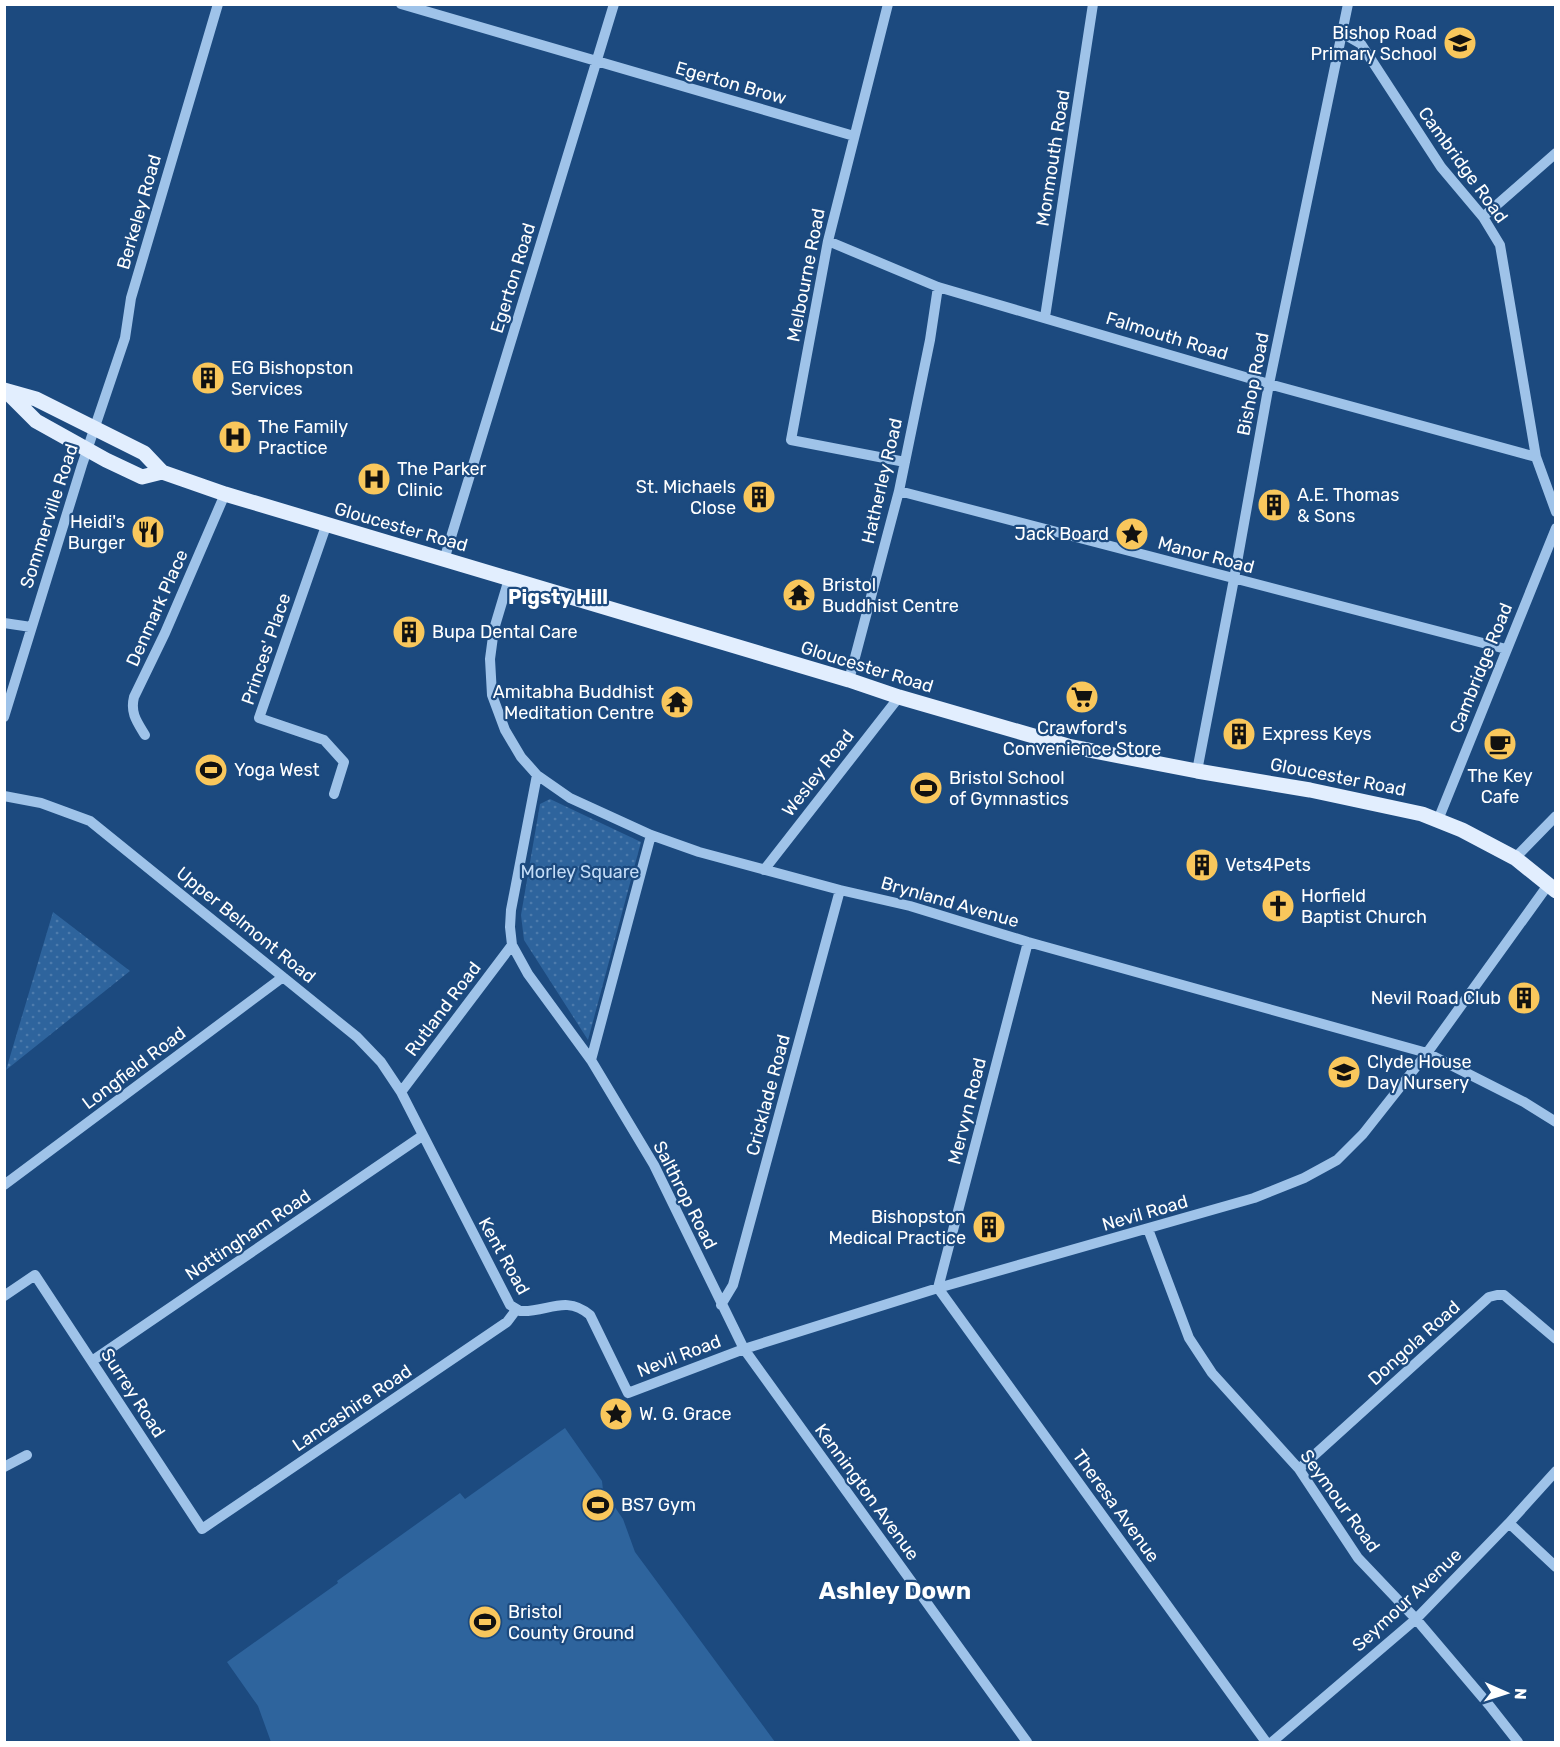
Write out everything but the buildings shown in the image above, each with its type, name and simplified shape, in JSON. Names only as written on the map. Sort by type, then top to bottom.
[{"type":"main road","name":"Gloucester Road","points":[[5,390],[36,399],[144,453],[162,472],[225,494],[1068,746],[1310,790],[1422,814],[1462,830],[1515,858],[1552,888]]},
{"type":"main road","name":"Gloucester Road","points":[[5,390],[36,421],[87,450],[142,477],[162,472]]},
{"type":"street","name":"Berkeley Road","points":[[95,428],[125,338],[131,298],[218,4]]},
{"type":"street","name":"Egerton Brow","points":[[401,4],[854,136]]},
{"type":"street","name":"Egerton Road","points":[[444,560],[614,4]]},
{"type":"street","name":"Melbourne Road","points":[[888,4],[828,241],[791,440],[905,462]]},
{"type":"street","name":"Monmouth Road","points":[[1045,317],[1093,4]]},
{"type":"street","name":"Bishop Road","points":[[1197,771],[1269,384],[1348,4]]},
{"type":"street","name":"Cambridge Road","points":[[1342,33],[1361,44],[1441,167],[1483,217],[1500,245],[1536,457],[1556,512]]},
{"type":"street","points":[[1483,217],[1556,153]]},
{"type":"street","name":"Falmouth Road","points":[[828,241],[938,287],[1269,384],[1536,457]]},
{"type":"street","name":"Hatherley Road","points":[[849,680],[899,491],[930,340],[938,287]]},
{"type":"street","name":"Sommerville Road","points":[[4,717],[95,428]]},
{"type":"street","name":"Manor Road","points":[[899,491],[1506,649]]},
{"type":"street","name":"Denmark Place","points":[[144,735],[132,713],[134,698],[165,633],[225,494]]},
{"type":"street","name":"Princes' Place","points":[[326,526],[259,718],[324,740],[344,762],[334,794]]},
{"type":"street","name":"Cambridge Road","points":[[1438,820],[1556,528]]},
{"type":"street","name":"Brynland Avenue","points":[[509,579],[494,629],[490,659],[492,695],[505,730],[521,757],[537,775],[570,798],[651,835],[699,852],[840,890],[910,906],[1028,942],[1427,1053],[1524,1102],[1556,1122]]},
{"type":"street","points":[[4,623],[31,627]]},
{"type":"street","name":"Wesley Road","points":[[764,870],[898,697]]},
{"type":"street","points":[[537,775],[511,910],[512,945],[528,974],[591,1060]]},
{"type":"street","name":"Upper Belmont Road","points":[[4,796],[41,803],[90,821],[283,977],[368,1048],[401,1092],[422,1136]]},
{"type":"street","points":[[1515,858],[1556,816]]},
{"type":"street","points":[[591,1060],[651,835]]},
{"type":"street","name":"Nevil Road","points":[[628,1393],[744,1349],[938,1288],[1254,1198],[1304,1178],[1336,1160],[1363,1134],[1552,888]]},
{"type":"street","name":"Cricklade Road","points":[[721,1305],[733,1285],[840,890]]},
{"type":"street","name":"Mervyn Road","points":[[938,1288],[1028,942]]},
{"type":"street","name":"Rutland Road","points":[[401,1092],[512,945]]},
{"type":"street","name":"Longfield Road","points":[[4,1185],[283,977]]},
{"type":"street","name":"Salthrop Road","points":[[591,1060],[654,1165],[744,1349]]},
{"type":"street","name":"Kent Road","points":[[422,1136],[510,1305],[516,1310],[530,1311],[561,1304],[582,1309],[590,1315],[628,1393]]},
{"type":"street","name":"Nottingham Road","points":[[92,1361],[422,1136]]},
{"type":"street","name":"Seymour Road","points":[[1148,1229],[1189,1338],[1212,1373],[1299,1469],[1358,1557],[1416,1619],[1518,1743]]},
{"type":"street","name":"Surrey Road","points":[[4,1296],[35,1275],[202,1529]]},
{"type":"street","name":"Theresa Avenue","points":[[938,1288],[1266,1743]]},
{"type":"street","name":"Dongola Road","points":[[1299,1469],[1489,1298],[1504,1295],[1556,1339]]},
{"type":"street","name":"Lancashire Road","points":[[202,1529],[507,1322],[516,1310]]},
{"type":"street","name":"Kennington Avenue","points":[[744,1349],[1027,1743]]},
{"type":"street","points":[[4,1467],[27,1455]]},
{"type":"street","name":"Seymour Avenue","points":[[1272,1743],[1416,1619],[1556,1471]]},
{"type":"street","points":[[1509,1523],[1556,1567]]},
{"type":"green space","name":"Morley Square","points":[[550,799],[641,842],[588,1040],[524,940],[521,915],[540,804]]},
{"type":"green space","points":[[53,912],[130,971],[6,1070]]},
{"type":"green space","name":"Bristol County Ground","points":[[565,1428],[602,1481],[603,1490],[623,1519],[635,1552],[775,1742],[271,1742],[258,1706],[227,1662],[460,1493],[465,1499]]},
{"type":"place","name":"Bishop Road Primary School","points":[[1460,43]]},
{"type":"place","name":"EG Bishopston Services","points":[[208,378]]},
{"type":"place","name":"The Family Practice","points":[[235,437]]},
{"type":"place","name":"The Parker Clinic","points":[[374,479]]},
{"type":"place","name":"St. Michaels Close","points":[[759,497]]},
{"type":"place","name":"A.E. Thomas & Sons","points":[[1274,505]]},
{"type":"place","name":"Heidi's Burger","points":[[148,532]]},
{"type":"place","name":"Jack Board","points":[[1132,534]]},
{"type":"place","name":"Bristol Buddhist Centre","points":[[799,595]]},
{"type":"place","name":"Bupa Dental Care","points":[[409,632]]},
{"type":"place","name":"Crawford's Convenience Store","points":[[1082,697]]},
{"type":"place","name":"Amitabha Buddhist Meditation Centre","points":[[677,702]]},
{"type":"place","name":"Express Keys","points":[[1239,734]]},
{"type":"place","name":"The Key Cafe","points":[[1500,744]]},
{"type":"place","name":"Yoga West","points":[[211,770]]},
{"type":"place","name":"Bristol School of Gymnastics","points":[[926,788]]},
{"type":"place","name":"Vets4Pets","points":[[1202,865]]},
{"type":"place","name":"Horfield Baptist Church","points":[[1278,906]]},
{"type":"place","name":"Nevil Road Club","points":[[1524,998]]},
{"type":"place","name":"Clyde House Day Nursery","points":[[1344,1072]]},
{"type":"place","name":"Bishopston Medical Practice","points":[[989,1227]]},
{"type":"place","name":"W. G. Grace","points":[[616,1414]]},
{"type":"place","name":"BS7 Gym","points":[[598,1505]]},
{"type":"place","name":"Bristol County Ground","points":[[485,1622]]},
{"type":"district","name":"Pigsty Hill","points":[[558,597]]},
{"type":"district","name":"Ashley Down","points":[[895,1591]]}]
